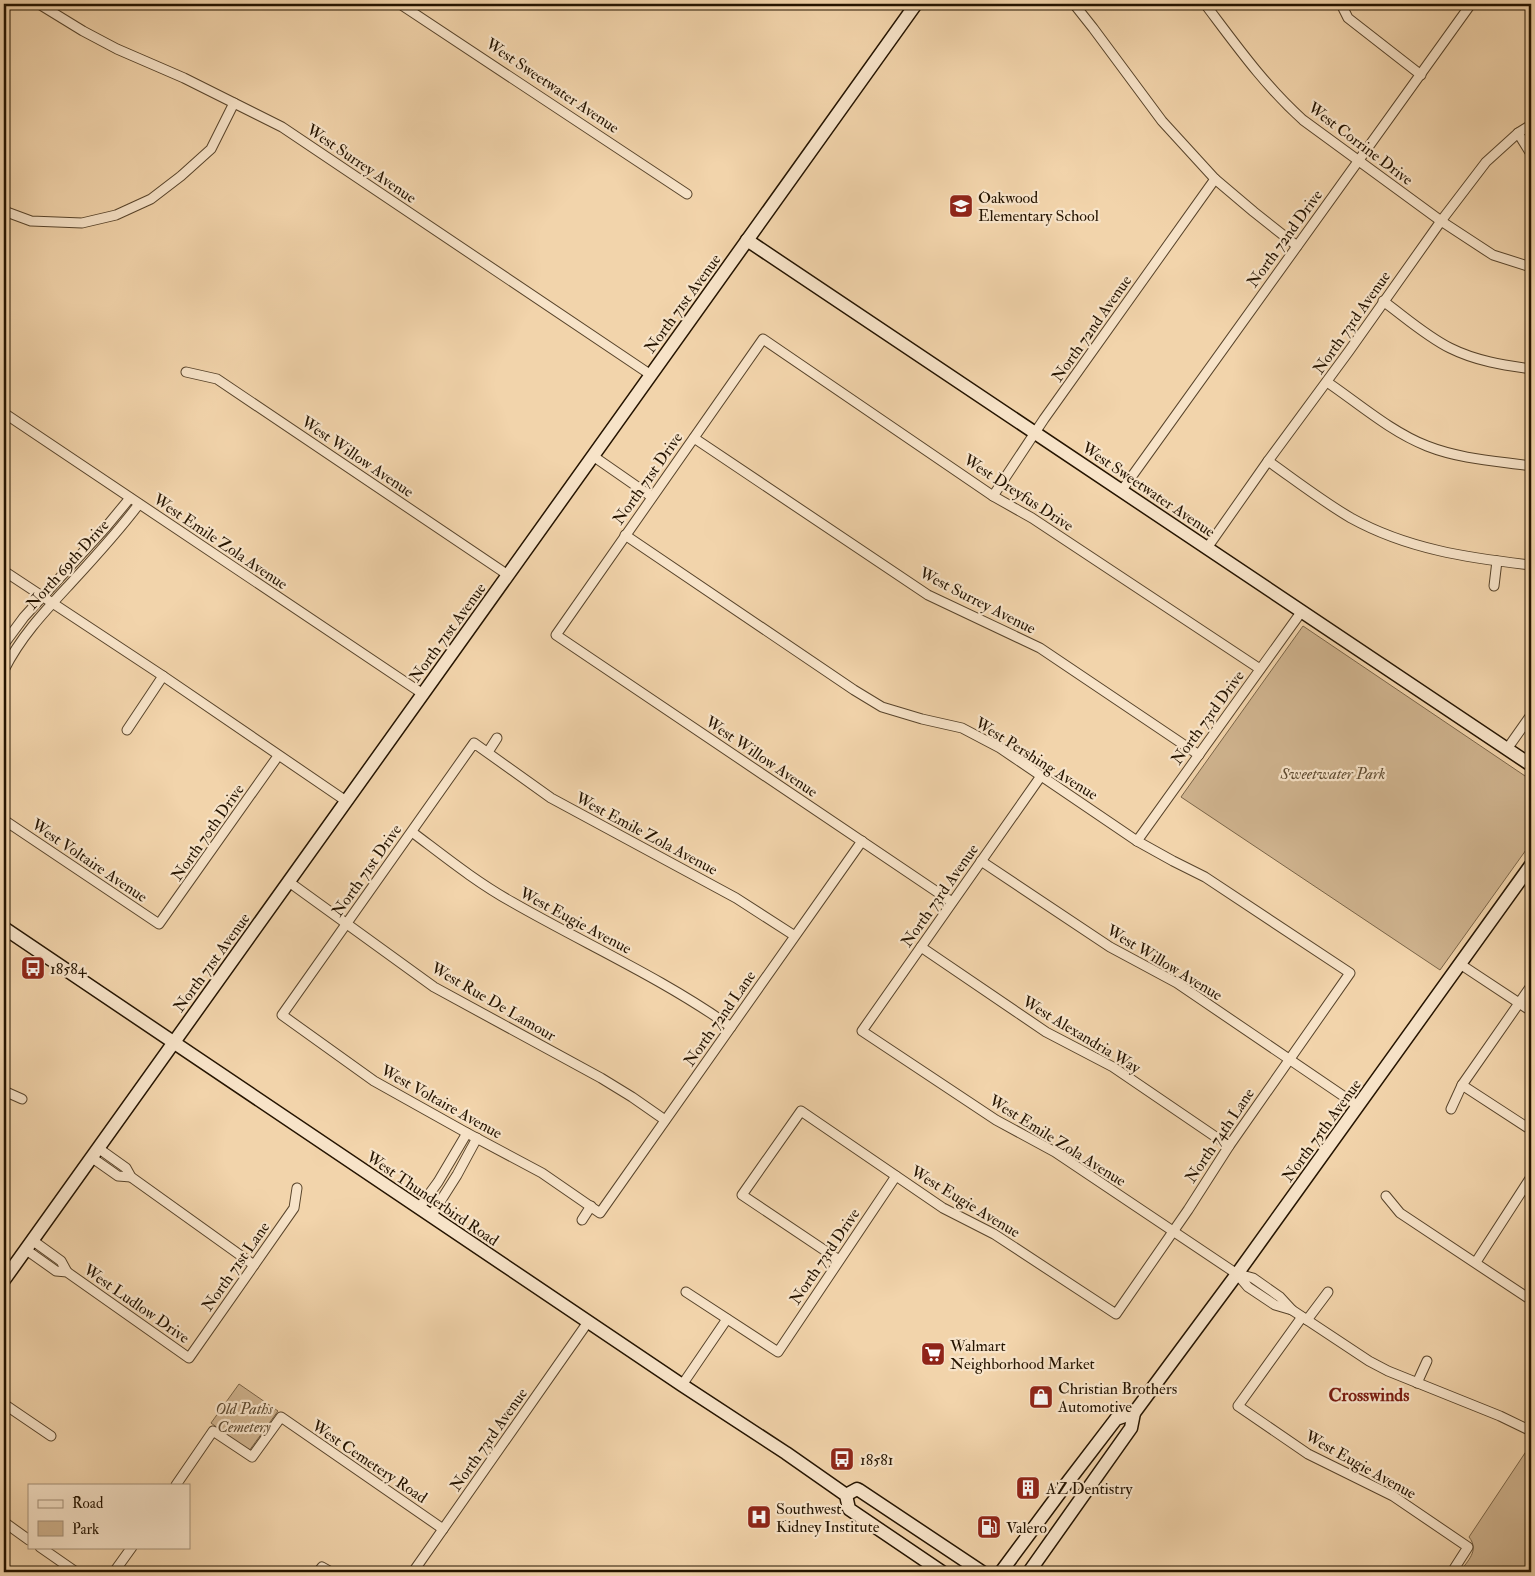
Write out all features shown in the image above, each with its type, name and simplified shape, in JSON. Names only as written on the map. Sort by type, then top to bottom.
[{"type":"street","name":"West Surrey Avenue","points":[[39,4],[82,31],[117,49],[184,78],[282,127],[651,375]]},
{"type":"street","name":"West Sweetwater Avenue","points":[[400,4],[688,194]]},
{"type":"street","name":"North 71st Avenue","points":[[4,1280],[916,4]]},
{"type":"street","points":[[1074,4],[1094,28],[1162,121],[1215,179],[1297,246]]},
{"type":"street","name":"West Corrine Drive","points":[[1205,4],[1257,72],[1285,104],[1303,120],[1441,221],[1493,255],[1531,267]]},
{"type":"street","points":[[1341,4],[1348,18],[1421,75]]},
{"type":"street","name":"North 72nd Drive","points":[[1122,490],[1471,4]]},
{"type":"street","points":[[4,211],[31,221],[82,223],[116,215],[151,200],[211,149],[234,103]]},
{"type":"street","name":"North 73rd Avenue","points":[[1208,548],[1268,461],[1327,382],[1441,221],[1486,162],[1518,133],[1531,126]]},
{"type":"street","points":[[1518,133],[1531,154]]},
{"type":"street","name":"North 72nd Avenue","points":[[993,496],[1035,432],[1215,179]]},
{"type":"street","name":"West Sweetwater Avenue","points":[[748,240],[1531,765]]},
{"type":"street","points":[[1384,301],[1450,348],[1495,364],[1531,369]]},
{"type":"street","name":"North 71st Drive","points":[[556,635],[763,339]]},
{"type":"street","name":"West Dreyfus Drive","points":[[763,339],[993,496],[1032,518],[1260,669]]},
{"type":"street","name":"West Willow Avenue","points":[[186,372],[217,380],[508,575]]},
{"type":"street","points":[[1327,382],[1390,426],[1426,446],[1462,456],[1531,466]]},
{"type":"street","name":"West Emile Zola Avenue","points":[[4,413],[423,694]]},
{"type":"street","name":"West Surrey Avenue","points":[[694,438],[928,595],[1040,648],[1199,755]]},
{"type":"street","points":[[593,456],[652,497]]},
{"type":"street","points":[[1268,461],[1350,518],[1383,533],[1434,551],[1497,562],[1531,565]]},
{"type":"street","name":"North 69th Drive","points":[[4,644],[15,627],[130,498]]},
{"type":"street","name":"North 69th Drive","points":[[4,670],[23,638],[52,602],[110,541],[139,504]]},
{"type":"street","name":"West Pershing Avenue","points":[[625,535],[846,685],[882,707],[962,728],[1000,748],[1137,841],[1206,877],[1350,973]]},
{"type":"street","points":[[1494,586],[1497,562]]},
{"type":"street","points":[[4,571],[163,676],[346,801]]},
{"type":"street","name":"North 73rd Drive","points":[[1137,841],[1302,611]]},
{"type":"street","name":"West Willow Avenue","points":[[556,635],[952,902]]},
{"type":"street","points":[[127,730],[163,676]]},
{"type":"street","points":[[1507,749],[1531,715]]},
{"type":"street","points":[[488,752],[497,738]]},
{"type":"street","name":"North 71st Drive","points":[[282,1015],[474,743]]},
{"type":"street","name":"West Emile Zola Avenue","points":[[474,743],[551,798],[754,908],[795,936]]},
{"type":"street","name":"North 70th Drive","points":[[159,924],[278,756]]},
{"type":"street","name":"North 73rd Avenue","points":[[862,1031],[1041,776]]},
{"type":"street","name":"West Voltaire Avenue","points":[[4,820],[159,924]]},
{"type":"street","name":"West Eugie Avenue","points":[[412,832],[493,891],[671,988],[731,1027]]},
{"type":"street","name":"North 72nd Lane","points":[[600,1213],[862,841]]},
{"type":"street","name":"West Willow Avenue","points":[[981,861],[1110,947],[1177,983],[1358,1106]]},
{"type":"street","name":"North 75th Avenue","points":[[1029,1572],[1131,1428],[1134,1413],[1238,1274],[1531,865]]},
{"type":"street","name":"West Rue De Lamour","points":[[289,882],[434,987],[607,1082],[665,1120]]},
{"type":"street","name":"West Thunderbird Road","points":[[4,928],[846,1494],[850,1509],[942,1572]]},
{"type":"street","name":"West Alexandria Way","points":[[921,947],[1046,1032],[1113,1067],[1229,1146]]},
{"type":"street","points":[[1460,964],[1531,1011]]},
{"type":"street","name":"North 74th Lane","points":[[1116,1314],[1229,1146],[1350,973]]},
{"type":"street","points":[[1451,1109],[1462,1085],[1531,986]]},
{"type":"street","name":"West Voltaire Avenue","points":[[282,1015],[374,1081],[542,1173],[600,1213]]},
{"type":"street","name":"West Emile Zola Avenue","points":[[862,1031],[996,1120],[1055,1152],[1238,1274]]},
{"type":"street","points":[[1462,1085],[1531,1130]]},
{"type":"street","points":[[4,1091],[22,1099]]},
{"type":"street","name":"West Eugie Avenue","points":[[839,1260],[742,1195],[801,1111],[943,1208],[994,1234],[1116,1314]]},
{"type":"street","points":[[419,1208],[438,1182],[467,1133]]},
{"type":"street","points":[[430,1216],[453,1182],[477,1138]]},
{"type":"street","points":[[95,1152],[118,1162],[126,1168],[131,1177],[254,1265]]},
{"type":"street","points":[[95,1152],[112,1172],[118,1176],[131,1177]]},
{"type":"street","points":[[112,1172],[118,1162]]},
{"type":"street","name":"North 73rd Drive","points":[[727,1319],[778,1352],[896,1176]]},
{"type":"street","points":[[1476,1262],[1531,1177]]},
{"type":"street","name":"North 71st Lane","points":[[189,1358],[294,1208],[297,1188]]},
{"type":"street","points":[[1386,1196],[1400,1212],[1531,1300]]},
{"type":"street","points":[[582,1220],[591,1206]]},
{"type":"street","name":"West Ludlow Drive","points":[[28,1244],[52,1254],[61,1261],[67,1272]]},
{"type":"street","name":"West Ludlow Drive","points":[[28,1244],[46,1264],[56,1270],[67,1272],[189,1358]]},
{"type":"street","points":[[46,1264],[52,1254]]},
{"type":"street","points":[[1238,1274],[1253,1278],[1280,1297],[1292,1310],[1369,1361],[1388,1371],[1500,1416],[1531,1432]]},
{"type":"street","points":[[682,1385],[727,1319],[686,1292]]},
{"type":"street","points":[[1304,1318],[1328,1292]]},
{"type":"street","name":"West Eugie Avenue","points":[[1304,1318],[1238,1406],[1308,1454],[1393,1496],[1468,1547],[1452,1572]]},
{"type":"street","name":"North 73rd Avenue","points":[[413,1572],[588,1322]]},
{"type":"street","points":[[1417,1383],[1427,1361]]},
{"type":"street","points":[[4,1404],[51,1436]]},
{"type":"street","name":"North 75th Avenue","points":[[1001,1572],[1116,1418],[1134,1413]]},
{"type":"street","name":"West Cemetery Road","points":[[177,1484],[213,1431],[252,1457],[281,1417],[443,1529]]},
{"type":"street","name":"West Thunderbird Road","points":[[846,1494],[857,1489],[982,1572]]},
{"type":"street","points":[[4,1522],[28,1539]]},
{"type":"street","points":[[41,1548],[76,1572]]},
{"type":"street","points":[[114,1572],[131,1548]]},
{"type":"street","points":[[320,1569],[331,1572]]},
{"type":"green space","name":"Sweetwater Park","points":[[1303,626],[1531,780],[1531,843],[1440,970],[1181,797]]},
{"type":"green space","name":"Old Paths Cemetery","points":[[239,1384],[278,1411],[249,1451],[211,1423]]},
{"type":"green space","points":[[1531,1444],[1531,1572],[1460,1572],[1473,1551],[1472,1542],[1469,1537]]},
{"type":"place","name":"Oakwood Elementary School","points":[[961,206]]},
{"type":"place","name":"18584","points":[[33,968]]},
{"type":"place","name":"Walmart Neighborhood Market","points":[[933,1354]]},
{"type":"place","name":"Christian Brothers Automotive","points":[[1041,1397]]},
{"type":"place","name":"18581","points":[[842,1459]]},
{"type":"place","name":"AZ Dentistry","points":[[1028,1488]]},
{"type":"place","name":"Southwest Kidney Institute","points":[[759,1517]]},
{"type":"place","name":"Valero","points":[[989,1527]]},
{"type":"district","name":"Crosswinds","points":[[1369,1395]]}]
